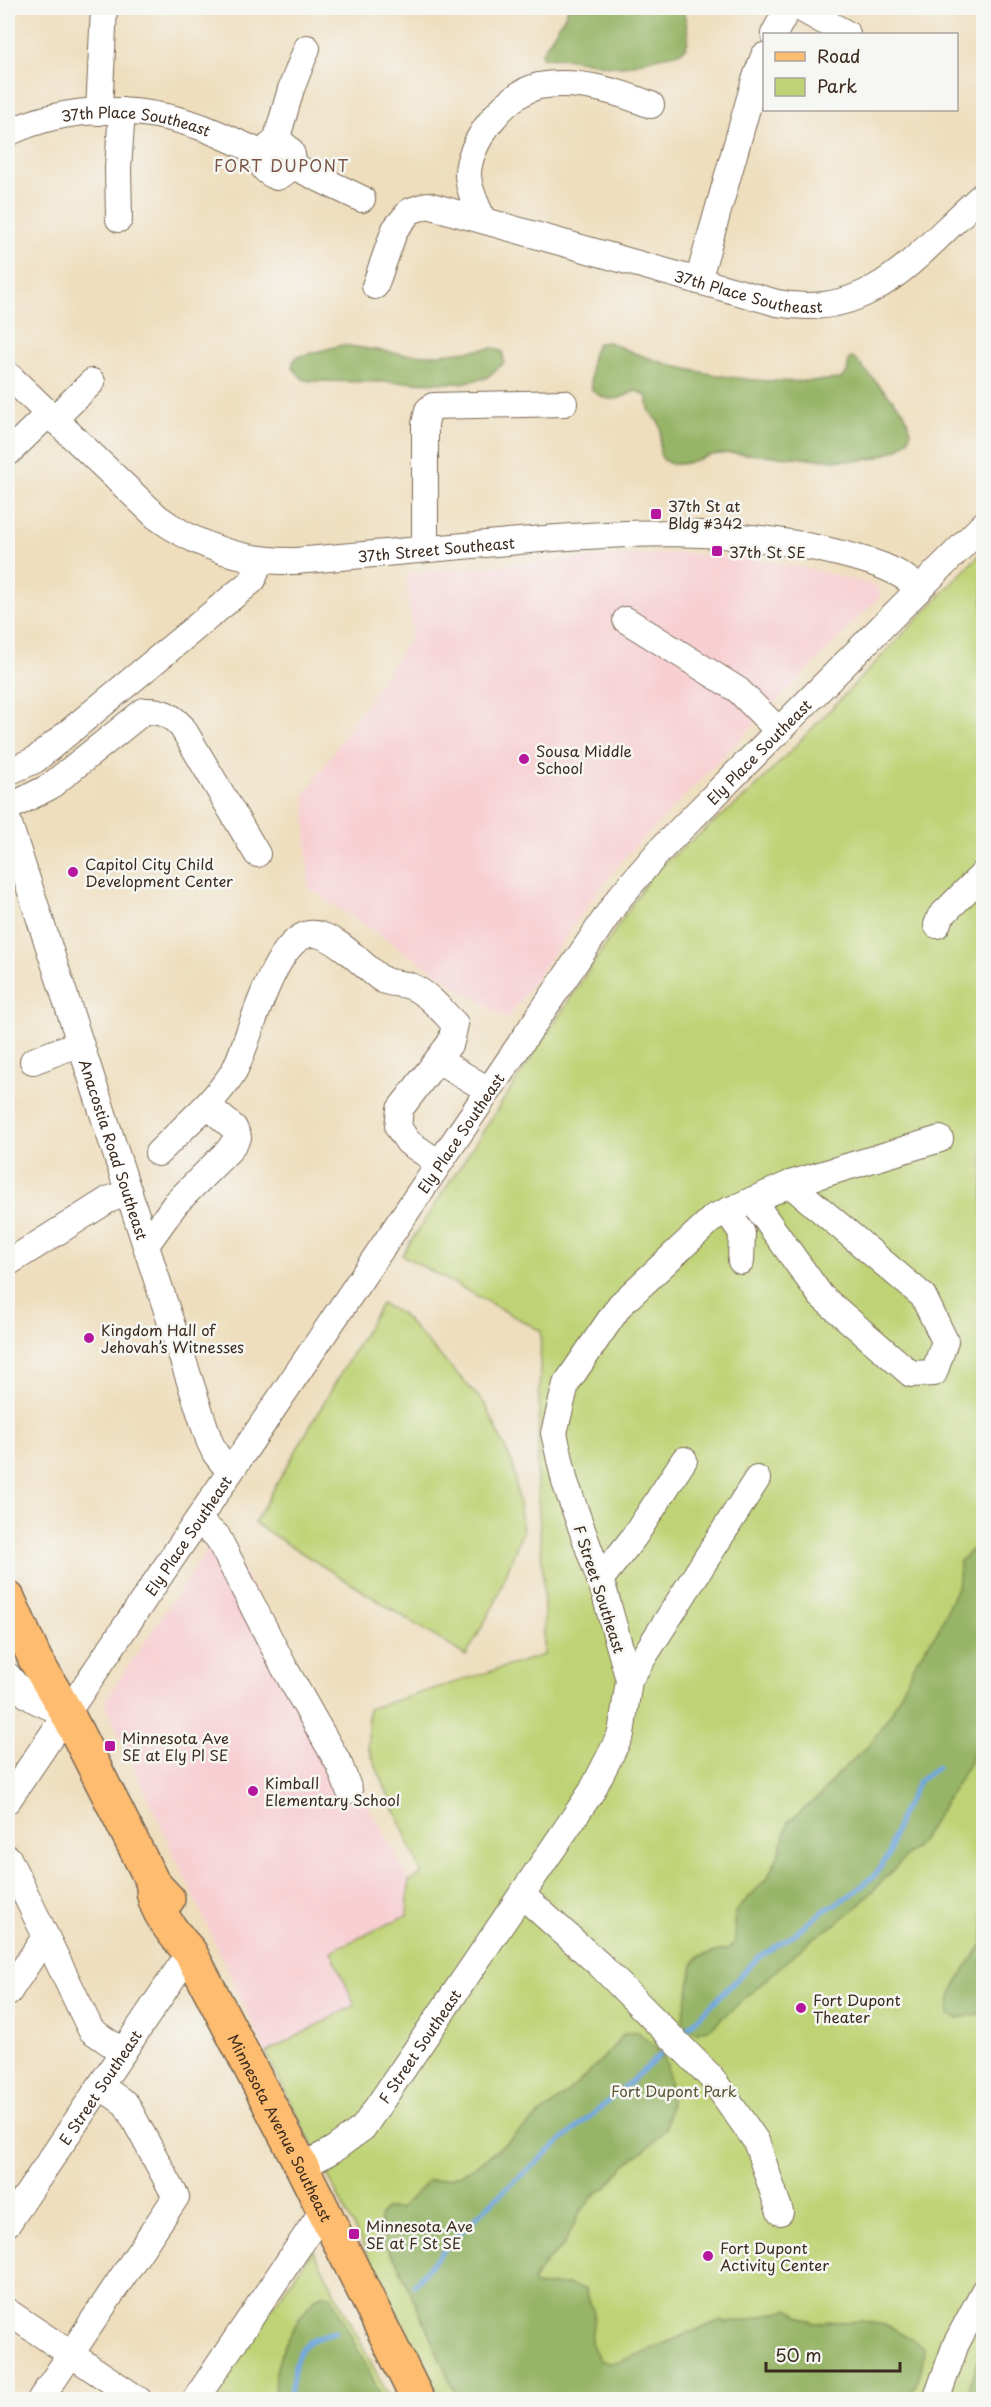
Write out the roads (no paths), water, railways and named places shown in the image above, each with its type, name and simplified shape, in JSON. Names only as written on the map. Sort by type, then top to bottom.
[{"type":"main road","name":"Minnesota Avenue Southeast","points":[[8,1596],[21,1661],[67,1713]]},
{"type":"main road","name":"Minnesota Avenue Southeast","points":[[8,1596],[21,1604],[36,1624],[56,1672],[67,1713],[153,1883],[152,1894],[173,1934],[190,1952],[324,2209],[418,2400]]},
{"type":"street","points":[[104,8],[110,111],[118,168],[119,219]]},
{"type":"street","points":[[775,33],[788,8]]},
{"type":"street","points":[[800,8],[845,33]]},
{"type":"street","points":[[307,48],[262,165],[267,173],[277,177],[288,172],[293,166],[362,199]]},
{"type":"street","points":[[698,281],[755,80],[763,61]]},
{"type":"street","points":[[483,220],[470,190],[468,175],[470,161],[482,133],[495,116],[519,95],[537,87],[561,84],[613,91],[651,105]]},
{"type":"street","name":"37th Place Southeast","points":[[8,133],[50,118],[110,111],[175,119],[269,147]]},
{"type":"street","name":"37th Place Southeast","points":[[375,286],[395,229],[410,211],[428,205],[789,305],[827,306],[852,300],[876,290],[896,275],[984,194]]},
{"type":"street","name":"37th Street Southeast","points":[[8,375],[135,498],[168,525],[202,544],[225,552],[260,560],[296,561],[650,532],[724,535],[785,541],[853,557],[894,570],[919,589]]},
{"type":"street","points":[[8,453],[92,382]]},
{"type":"street","points":[[425,549],[425,424],[428,410],[433,406],[564,403]]},
{"type":"street","name":"Ely Place Southeast","points":[[8,1800],[619,898],[661,849],[984,524]]},
{"type":"street","points":[[8,772],[35,760],[253,580],[260,560]]},
{"type":"street","points":[[626,620],[738,690],[778,731]]},
{"type":"street","points":[[8,808],[49,787],[144,711],[156,710],[172,717],[182,728],[257,854]]},
{"type":"street","name":"Anacostia Road Southeast","points":[[8,821],[209,1440],[215,1453],[230,1472]]},
{"type":"street","points":[[937,925],[940,917],[984,873]]},
{"type":"street","points":[[158,1153],[207,1105],[234,1071],[273,972],[290,945],[304,934],[318,934],[337,943],[385,981],[408,985],[420,991],[455,1024],[451,1042],[400,1109],[398,1127],[408,1142],[439,1164]]},
{"type":"street","points":[[33,1061],[80,1043]]},
{"type":"street","points":[[438,1060],[488,1090]]},
{"type":"street","points":[[146,1245],[176,1203],[229,1150],[237,1137],[234,1128],[207,1105]]},
{"type":"street","name":"F Street Southeast","points":[[302,2167],[334,2149],[363,2128],[592,1791],[621,1734],[629,1680],[600,1580],[565,1482],[554,1433],[566,1384],[620,1305],[714,1217],[790,1184],[940,1139]]},
{"type":"street","points":[[752,1200],[821,1296],[911,1374],[934,1373],[945,1341],[923,1296],[790,1184]]},
{"type":"street","points":[[8,1263],[108,1200],[129,1192]]},
{"type":"street","points":[[728,1211],[742,1233],[741,1261]]},
{"type":"street","points":[[600,1580],[634,1537],[684,1460]]},
{"type":"street","points":[[629,1680],[757,1479]]},
{"type":"street","points":[[197,1521],[217,1536],[284,1667],[339,1764],[349,1790]]},
{"type":"street","points":[[8,1676],[17,1687],[38,1703],[67,1713]]},
{"type":"street","points":[[8,1858],[91,2030],[123,2052]]},
{"type":"street","points":[[522,1895],[599,1964],[703,2066],[729,2099],[756,2141],[780,2212]]},
{"type":"street","points":[[8,1992],[45,1936]]},
{"type":"street","name":"E Street Southeast","points":[[8,2223],[190,1952]]},
{"type":"street","points":[[40,2400],[176,2197],[126,2104],[100,2086]]},
{"type":"street","points":[[195,2400],[324,2209]]},
{"type":"street","points":[[936,2400],[956,2344],[984,2291]]},
{"type":"street","points":[[8,2312],[139,2400]]},
{"type":"waterway","points":[[680,2036],[759,1957],[793,1935],[822,1912],[852,1894],[873,1877],[889,1855],[892,1839],[902,1813],[919,1781],[937,1767]]},
{"type":"waterway","points":[[414,2285],[443,2251],[505,2190],[671,2045]]},
{"type":"waterway","points":[[289,2400],[295,2364],[303,2347],[310,2341],[335,2332]]},
{"type":"place","name":"37th St at Bldg #342","points":[[656,514]]},
{"type":"place","name":"37th St SE","points":[[717,551]]},
{"type":"place","name":"Sousa Middle School","points":[[524,759]]},
{"type":"place","name":"Capitol City Child Development Center","points":[[73,872]]},
{"type":"place","name":"Kingdom Hall of Jehovah’s Witnesses","points":[[89,1338]]},
{"type":"place","name":"Minnesota Ave SE at Ely Pl SE","points":[[110,1746]]},
{"type":"place","name":"Kimball Elementary School","points":[[253,1791]]},
{"type":"place","name":"Fort Dupont Theater","points":[[801,2008]]},
{"type":"place","name":"Minnesota Ave SE at F St SE","points":[[354,2234]]},
{"type":"place","name":"Fort Dupont Activity Center","points":[[708,2256]]},
{"type":"district","name":"FORT DUPONT","points":[[282,165]]},
{"type":"park label","name":"Fort Dupont Park","points":[[674,2090]]}]
